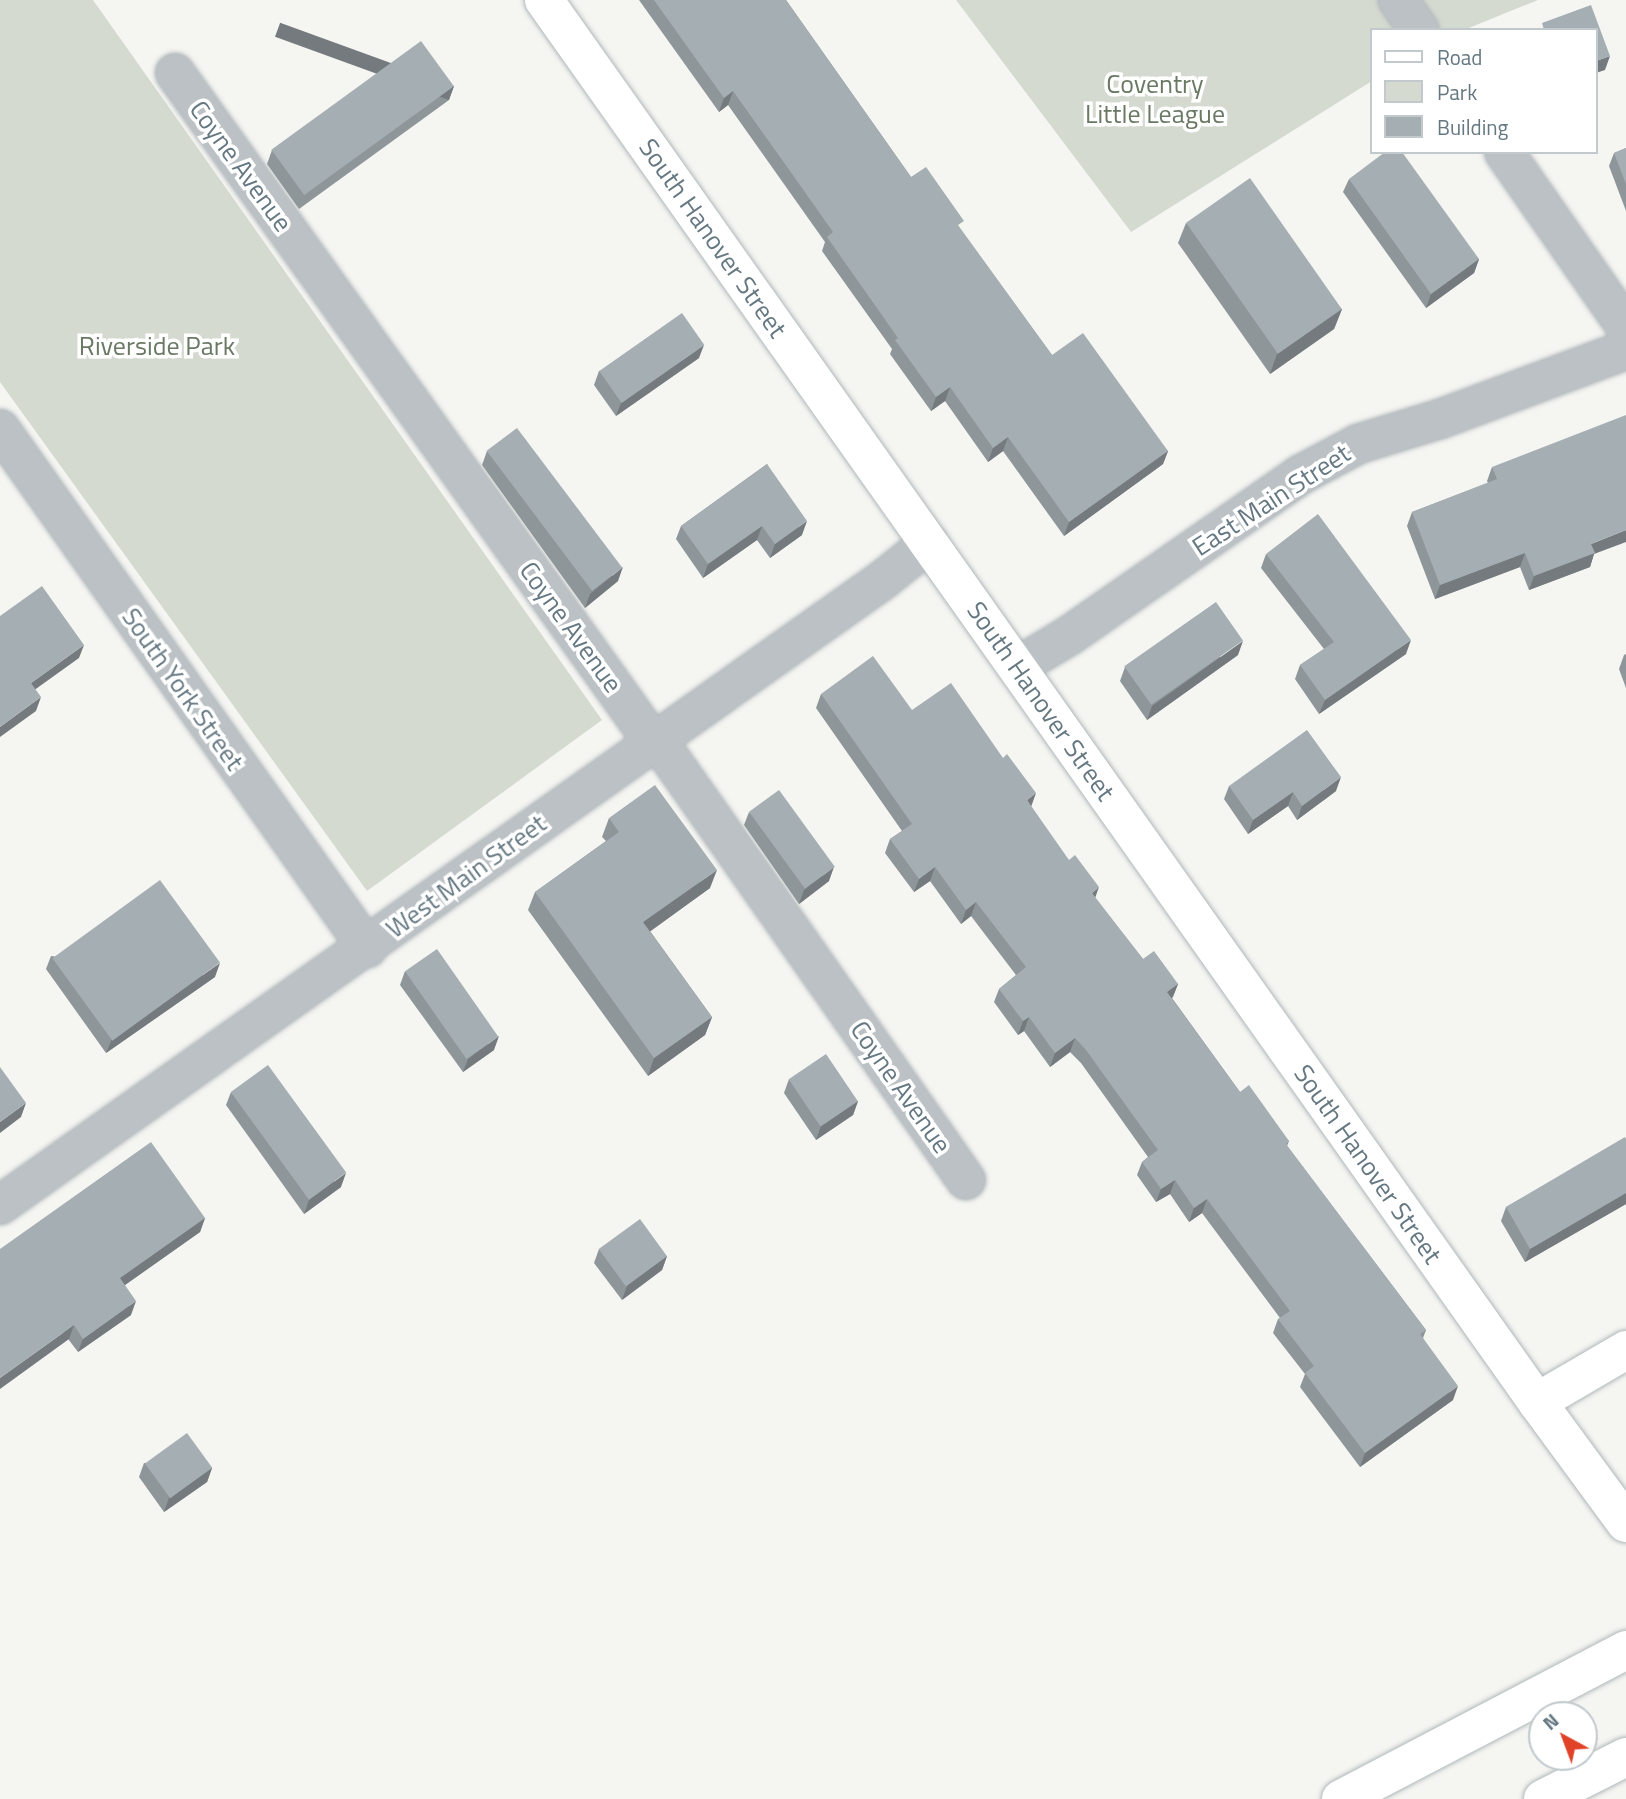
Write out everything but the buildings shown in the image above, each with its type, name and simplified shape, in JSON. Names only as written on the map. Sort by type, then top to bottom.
[{"type":"main road","name":"South Hanover Street","points":[[544,0],[1536,1402],[1626,1522]]},
{"type":"main road","points":[[1536,1402],[1626,1350]]},
{"type":"main road","points":[[1341,1799],[1626,1650]]},
{"type":"main road","points":[[1543,1799],[1626,1757]]},
{"type":"street","points":[[1398,0],[1418,28]]},
{"type":"street","name":"Coyne Avenue","points":[[175,73],[655,742],[665,751],[966,1180]]},
{"type":"street","points":[[1505,154],[1626,327]]},
{"type":"street","name":"East Main Street","points":[[1017,667],[1070,635],[1300,475],[1358,444],[1440,419],[1626,351]]},
{"type":"street","name":"South York Street","points":[[0,429],[367,948]]},
{"type":"street","name":"West Main Street","points":[[0,1205],[367,948],[884,579],[929,543]]},
{"type":"green space","name":"Riverside Park","points":[[0,0],[93,0],[602,720],[367,891],[0,382]]},
{"type":"green space","name":"Coventry Little League","points":[[956,0],[1538,0],[1469,28],[1370,28],[1370,82],[1131,232]]}]
